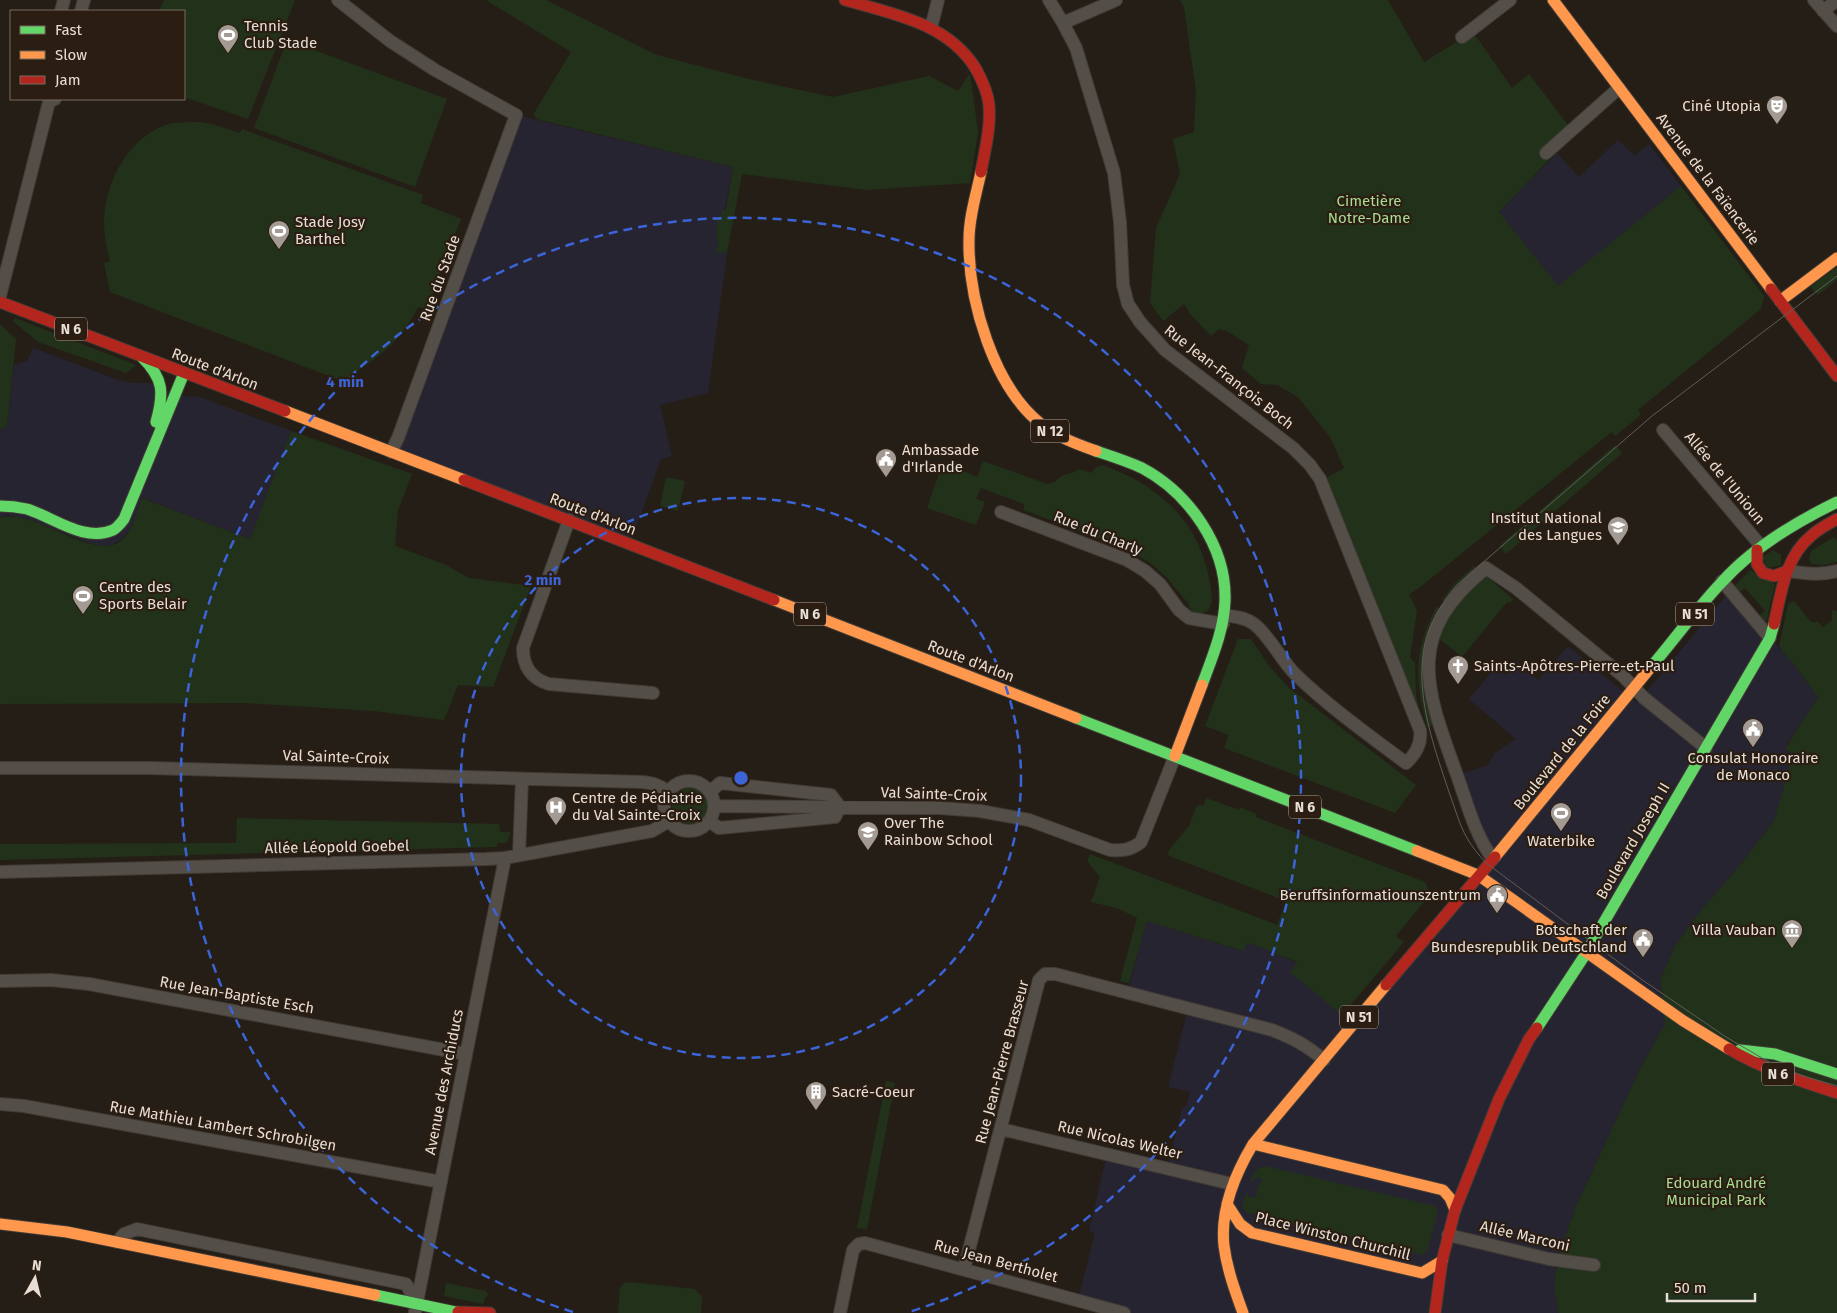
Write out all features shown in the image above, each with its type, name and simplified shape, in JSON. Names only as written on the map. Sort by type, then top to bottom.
[{"type":"main road","name":"N 12","points":[[845,0],[915,21],[931,28],[948,37],[962,50],[978,70],[988,99],[989,136],[971,221],[970,264],[975,296],[991,349],[1005,380],[1019,401],[1038,422],[1066,440],[1128,462],[1148,471],[1162,481],[1180,496],[1194,512],[1209,538],[1222,570],[1225,590],[1224,620],[1216,649],[1175,756]]},
{"type":"main road","name":"Avenue de la Faïencerie","points":[[1553,0],[1837,376]]},
{"type":"main road","points":[[1780,301],[1837,258]]},
{"type":"main road","name":"Route d'Arlon","points":[[0,302],[569,520],[1175,756]]},
{"type":"main road","points":[[141,476],[160,410],[162,388],[160,378],[154,368],[142,357]]},
{"type":"main road","points":[[0,506],[18,506],[88,533],[101,534],[115,530],[124,519],[184,373]]},
{"type":"main road","name":"Boulevard de la Foire","points":[[1493,859],[1722,582],[1761,546],[1802,519],[1837,502]]},
{"type":"main road","name":"Boulevard Joseph II","points":[[1435,1313],[1442,1261],[1455,1210],[1499,1099],[1529,1039],[1587,952],[1770,638],[1788,567],[1797,551],[1810,536],[1837,519]]},
{"type":"main road","points":[[1761,546],[1783,548],[1788,556],[1788,567],[1780,575],[1766,575],[1756,564],[1755,557],[1761,546]]},
{"type":"main road","name":"N 6","points":[[1175,756],[1478,874],[1682,1020],[1723,1046],[1746,1059],[1785,1076],[1837,1093]]},
{"type":"main road","name":"N 51","points":[[1242,1313],[1225,1250],[1224,1239],[1227,1204],[1232,1184],[1241,1165],[1253,1144],[1478,874],[1493,859]]},
{"type":"main road","name":"N 6","points":[[1723,1046],[1744,1051],[1784,1056],[1837,1074]]},
{"type":"main road","points":[[1253,1144],[1443,1190],[1450,1198],[1455,1210]]},
{"type":"main road","name":"Place Winston Churchill","points":[[1227,1204],[1239,1225],[1252,1233],[1422,1273],[1442,1261]]},
{"type":"main road","points":[[0,1224],[67,1232],[117,1242],[322,1284],[416,1308],[459,1313],[490,1313]]},
{"type":"street","name":"Rue du Stade","points":[[338,0],[397,45],[435,70],[516,115],[405,419],[391,452]]},
{"type":"street","points":[[931,28],[938,0]]},
{"type":"street","name":"Rue Jean-François Boch","points":[[1049,0],[1064,23],[1076,48],[1114,173],[1120,222],[1123,285],[1128,304],[1140,322],[1165,350],[1293,448],[1310,464],[1320,479],[1420,730],[1421,736],[1418,747],[1406,763]]},
{"type":"street","points":[[1064,23],[1116,0]]},
{"type":"street","points":[[1462,37],[1510,0]]},
{"type":"street","points":[[1814,0],[1837,26]]},
{"type":"street","points":[[1823,10],[1837,0]]},
{"type":"street","points":[[1546,154],[1619,88]]},
{"type":"street","points":[[0,296],[50,100]]},
{"type":"street","name":"Allée de l'Unioun","points":[[1663,430],[1761,546]]},
{"type":"street","name":"Rue du Charly","points":[[1001,512],[1127,560],[1145,571],[1160,584],[1179,610],[1189,618],[1224,620],[1242,618],[1258,627],[1281,658],[1304,682],[1406,763]]},
{"type":"street","points":[[569,520],[523,648],[523,659],[526,667],[541,682],[549,684],[653,693]]},
{"type":"street","points":[[1788,567],[1808,574],[1830,574],[1837,571]]},
{"type":"street","points":[[1493,859],[1484,846],[1477,830],[1435,712],[1430,694],[1428,671],[1430,648],[1443,614],[1457,595],[1486,568],[1516,588],[1623,676],[1644,698],[1706,748]]},
{"type":"street","points":[[1722,582],[1770,638]]},
{"type":"street","name":"Val Sainte-Croix","points":[[714,806],[980,811],[1029,820],[1110,850],[1126,850],[1135,847],[1141,842],[1175,756]]},
{"type":"street","name":"Val Sainte-Croix","points":[[0,768],[150,768],[651,783],[662,787],[668,792]]},
{"type":"street","points":[[519,855],[522,779]]},
{"type":"street","points":[[684,782],[694,782],[703,785],[710,792],[714,806],[709,821],[702,827],[684,830],[676,827],[669,821],[664,807],[668,792],[675,785],[684,782]]},
{"type":"street","points":[[709,821],[719,828],[835,817],[840,807],[831,795],[720,783],[710,792]]},
{"type":"street","name":"Allée Léopold Goebel","points":[[0,872],[505,858],[652,831],[669,821]]},
{"type":"street","name":"Avenue des Archiducs","points":[[416,1308],[505,858]]},
{"type":"street","name":"Rue Jean-Pierre Brasseur","points":[[964,1269],[1039,980],[1045,974],[1055,974],[1272,1030],[1294,1038],[1308,1046],[1324,1060]]},
{"type":"street","name":"Rue Jean-Baptiste Esch","points":[[0,981],[51,980],[89,984],[466,1054]]},
{"type":"street","name":"Rue Mathieu Lambert Schrobilgen","points":[[0,1104],[34,1108],[441,1182]]},
{"type":"street","name":"Rue Nicolas Welter","points":[[1001,1129],[1232,1184]]},
{"type":"street","points":[[117,1242],[124,1234],[137,1229],[406,1284],[416,1308]]},
{"type":"street","name":"Allée Marconi","points":[[1448,1235],[1549,1259],[1594,1265]]},
{"type":"street","name":"Rue Jean Bertholet","points":[[840,1313],[853,1250],[859,1244],[865,1243],[1124,1313]]},
{"type":"street","points":[[225,1264],[228,1247]]},
{"type":"street","points":[[322,1284],[325,1267]]},
{"type":"shaded area","points":[[516,115],[733,167],[717,251],[727,253],[708,393],[660,405],[672,456],[661,459],[630,544],[391,452]]},
{"type":"shaded area","points":[[1618,140],[1634,156],[1649,144],[1681,186],[1558,287],[1499,212],[1557,153],[1579,177]]},
{"type":"shaded area","points":[[33,348],[118,380],[132,383],[151,383],[177,394],[189,397],[197,396],[291,431],[250,539],[143,498],[131,528],[122,539],[111,545],[100,546],[84,541],[28,519],[7,515],[0,518],[0,429],[7,426],[14,365],[27,361]]},
{"type":"shaded area","points":[[1730,591],[1796,667],[1818,697],[1785,748],[1794,754],[1774,821],[1740,865],[1693,920],[1674,948],[1660,980],[1665,1024],[1640,1069],[1576,1206],[1559,1255],[1556,1273],[1554,1288],[1559,1313],[1124,1313],[1078,1300],[1095,1233],[1089,1231],[1107,1154],[1168,1168],[1182,1108],[1187,1105],[1190,1092],[1168,1087],[1188,1009],[1127,993],[1147,921],[1242,951],[1247,941],[1297,963],[1291,972],[1354,1024],[1493,859],[1462,774],[1488,765],[1495,753],[1516,739],[1469,699],[1496,667],[1505,675],[1517,661],[1538,680],[1568,646],[1637,703]]},
{"type":"green space","name":"Tennis Club Stade","points":[[164,0],[295,0],[248,119],[185,97],[185,10],[159,10]]},
{"type":"green space","points":[[486,0],[546,0],[657,55],[753,80],[833,97],[929,76],[958,91],[970,73],[978,132],[970,183],[867,190],[742,174],[727,253],[716,252],[719,240],[716,237],[718,218],[722,214],[722,210],[726,210],[733,167],[536,119],[534,113],[571,52]]},
{"type":"green space","name":"Cimetière Notre-Dame","points":[[1180,0],[1388,0],[1424,62],[1473,32],[1512,88],[1529,74],[1568,125],[1542,149],[1550,159],[1499,212],[1558,286],[1681,186],[1764,296],[1761,309],[1638,410],[1641,415],[1615,436],[1612,432],[1609,434],[1419,588],[1409,594],[1417,611],[1410,657],[1415,663],[1416,695],[1423,729],[1324,479],[1344,468],[1330,437],[1298,397],[1277,385],[1261,384],[1242,368],[1249,345],[1227,331],[1219,329],[1211,336],[1191,315],[1184,304],[1163,321],[1150,303],[1156,228],[1180,174],[1173,139],[1194,132],[1196,91],[1184,7]]},
{"type":"green space","points":[[287,40],[447,99],[415,187],[254,128]]},
{"type":"green space","name":"Stade Josy Barthel","points":[[200,122],[240,133],[242,129],[423,195],[421,203],[461,219],[427,309],[418,307],[403,331],[386,350],[342,381],[110,292],[104,263],[110,261],[104,223],[105,207],[114,176],[132,148],[158,128],[173,123]]},
{"type":"green space","points":[[1837,267],[1837,280],[1818,295],[1810,287]]},
{"type":"green space","points":[[15,318],[136,365],[126,373],[38,342],[13,321]]},
{"type":"green space","points":[[0,324],[16,339],[7,426],[0,429]]},
{"type":"green space","points":[[291,431],[412,474],[398,510],[395,546],[446,565],[469,578],[531,586],[493,687],[458,685],[444,720],[374,711],[245,703],[0,704],[0,518],[14,517],[30,520],[80,541],[96,545],[110,545],[122,540],[126,536],[142,498],[250,539]]},
{"type":"green space","points":[[1615,445],[1622,453],[1506,554],[1499,546]]},
{"type":"green space","points":[[983,461],[1047,484],[1079,469],[1091,473],[1095,468],[1102,465],[1121,472],[1147,486],[1170,505],[1186,523],[1198,544],[1209,578],[1212,598],[1209,609],[1204,613],[1192,613],[1188,603],[1167,578],[1152,564],[1131,551],[1024,510],[1024,504],[981,488],[976,499],[985,502],[976,525],[927,508],[943,462],[977,477]]},
{"type":"green space","points":[[666,477],[685,481],[678,511],[660,506]]},
{"type":"green space","points":[[1834,537],[1837,541],[1837,562],[1824,565],[1812,564],[1809,560],[1811,551]]},
{"type":"green space","points":[[1773,550],[1781,555],[1781,565],[1767,568],[1763,557]]},
{"type":"green space","points":[[1474,566],[1477,571],[1446,603],[1442,600],[1455,583]]},
{"type":"green space","points":[[1750,570],[1775,584],[1764,631],[1755,620],[1765,611],[1745,588],[1734,596],[1730,591]]},
{"type":"green space","points":[[1485,575],[1514,600],[1509,603],[1507,602],[1462,657],[1438,638],[1446,619],[1464,596]]},
{"type":"green space","name":"Edouard André Municipal Park","points":[[1794,601],[1811,622],[1818,622],[1823,627],[1832,620],[1832,610],[1837,611],[1837,1313],[1559,1313],[1554,1288],[1556,1273],[1559,1255],[1576,1206],[1640,1069],[1665,1024],[1660,980],[1674,948],[1693,920],[1740,865],[1774,821],[1793,754],[1785,749],[1818,697],[1779,647],[1788,604]]},
{"type":"green space","points":[[1436,607],[1442,610],[1430,637],[1436,725],[1427,727],[1420,694],[1418,666],[1423,638]]},
{"type":"green space","points":[[1238,639],[1251,639],[1269,666],[1288,687],[1416,785],[1395,813],[1224,748],[1229,735],[1205,726]]},
{"type":"green space","points":[[690,788],[697,789],[703,793],[707,799],[707,813],[703,819],[697,823],[690,824],[683,823],[677,819],[673,813],[672,806],[673,799],[677,793],[683,789]]},
{"type":"green space","points":[[1206,798],[1239,810],[1240,807],[1256,814],[1256,817],[1425,882],[1428,889],[1428,897],[1396,936],[1404,942],[1342,1015],[1290,972],[1297,962],[1247,942],[1243,951],[1147,921],[1129,983],[1120,981],[1137,918],[1117,908],[1091,902],[1100,877],[1087,861],[1090,854],[1277,925],[1286,901],[1169,856],[1170,849],[1189,826],[1196,807],[1199,805],[1203,806]]},
{"type":"green space","points":[[237,818],[499,824],[500,832],[511,832],[507,843],[497,843],[497,847],[0,860],[0,844],[236,843]]},
{"type":"green space","points":[[886,1081],[895,1083],[867,1229],[857,1228]]},
{"type":"green space","points":[[1265,1166],[1435,1206],[1438,1211],[1427,1251],[1422,1255],[1248,1213],[1242,1208],[1246,1192],[1248,1193],[1247,1196],[1256,1198],[1257,1190],[1263,1179],[1256,1177],[1252,1183],[1250,1182],[1256,1171]]},
{"type":"green space","points":[[630,1282],[695,1289],[702,1296],[701,1313],[618,1313],[620,1288],[624,1283]]},
{"type":"green space","points":[[446,1283],[486,1291],[488,1295],[483,1304],[444,1296]]},
{"type":"tram line","points":[[1837,276],[1652,416],[1457,585],[1440,609],[1427,635],[1422,672],[1428,725],[1457,816],[1471,845],[1485,862],[1641,979],[1726,1037],[1774,1065],[1837,1086]]},
{"type":"traffic: fast","points":[[142,357],[155,372],[160,387],[160,403],[156,422]]},
{"type":"traffic: fast","points":[[0,506],[27,509],[80,531],[102,533],[114,529],[124,519],[184,373]]},
{"type":"traffic: fast","points":[[1096,451],[1136,465],[1159,479],[1189,507],[1202,524],[1212,542],[1224,581],[1225,601],[1220,633],[1202,685]]},
{"type":"traffic: fast","points":[[1651,667],[1734,569],[1776,536],[1837,502]]},
{"type":"traffic: fast","points":[[1537,1028],[1583,958],[1770,638],[1774,624]]},
{"type":"traffic: fast","points":[[1076,718],[1417,851]]},
{"type":"traffic: fast","points":[[1740,1050],[1775,1054],[1837,1074]]},
{"type":"traffic: fast","points":[[375,1295],[460,1313]]},
{"type":"traffic: slow","points":[[1553,0],[1771,289]]},
{"type":"traffic: slow","points":[[981,172],[971,214],[969,231],[970,263],[979,314],[997,365],[1009,388],[1024,408],[1041,424],[1067,440],[1096,451]]},
{"type":"traffic: slow","points":[[1780,301],[1837,258]]},
{"type":"traffic: slow","points":[[285,411],[464,480]]},
{"type":"traffic: slow","points":[[774,600],[1076,718]]},
{"type":"traffic: slow","points":[[1495,857],[1651,667]]},
{"type":"traffic: slow","points":[[1175,756],[1202,685]]},
{"type":"traffic: slow","points":[[1417,851],[1478,875],[1682,1020],[1729,1049]]},
{"type":"traffic: slow","points":[[1243,1313],[1229,1272],[1223,1233],[1230,1193],[1240,1168],[1253,1144],[1386,985]]},
{"type":"traffic: slow","points":[[1253,1144],[1443,1190],[1450,1198],[1455,1210]]},
{"type":"traffic: slow","points":[[1227,1204],[1240,1224],[1252,1233],[1422,1273],[1442,1261]]},
{"type":"traffic: slow","points":[[0,1224],[67,1232],[375,1295]]},
{"type":"traffic: jam","points":[[845,0],[918,22],[950,41],[964,53],[976,69],[988,100],[988,130],[981,172]]},
{"type":"traffic: jam","points":[[1771,289],[1837,376]]},
{"type":"traffic: jam","points":[[0,302],[285,411]]},
{"type":"traffic: jam","points":[[464,480],[774,600]]},
{"type":"traffic: jam","points":[[1774,624],[1785,577],[1795,554],[1814,533],[1837,519]]},
{"type":"traffic: jam","points":[[1757,550],[1757,564],[1763,573],[1774,576],[1787,571]]},
{"type":"traffic: jam","points":[[1386,985],[1495,857]]},
{"type":"traffic: jam","points":[[1435,1313],[1442,1261],[1455,1210],[1499,1099],[1529,1039],[1537,1028]]},
{"type":"traffic: jam","points":[[1729,1049],[1768,1069],[1837,1093]]},
{"type":"traffic: jam","points":[[458,1312],[490,1313]]},
{"type":"place","name":"Tennis Club Stade","points":[[228,54]]},
{"type":"place","name":"Ciné Utopia","points":[[1777,125]]},
{"type":"place","name":"Stade Josy Barthel","points":[[279,250]]},
{"type":"place","name":"Ambassade d'Irlande","points":[[886,478]]},
{"type":"place","name":"Institut National des Langues","points":[[1618,546]]},
{"type":"place","name":"Centre des Sports Belair","points":[[83,615]]},
{"type":"place","name":"Saints-Apôtres-Pierre-et-Paul","points":[[1458,685]]},
{"type":"place","name":"Consulat Honoraire de Monaco","points":[[1753,748]]},
{"type":"place","name":"Centre de Pédiatrie du Val Sainte-Croix","points":[[556,826]]},
{"type":"place","name":"Waterbike","points":[[1561,832]]},
{"type":"place","name":"Over The Rainbow School","points":[[868,851]]},
{"type":"place","name":"Beruffsinformatiounszentrum","points":[[1497,914]]},
{"type":"place","name":"Villa Vauban","points":[[1792,949]]},
{"type":"place","name":"Botschaft der Bundesrepublik Deutschland","points":[[1643,958]]},
{"type":"place","name":"Sacré-Coeur","points":[[816,1111]]}]
